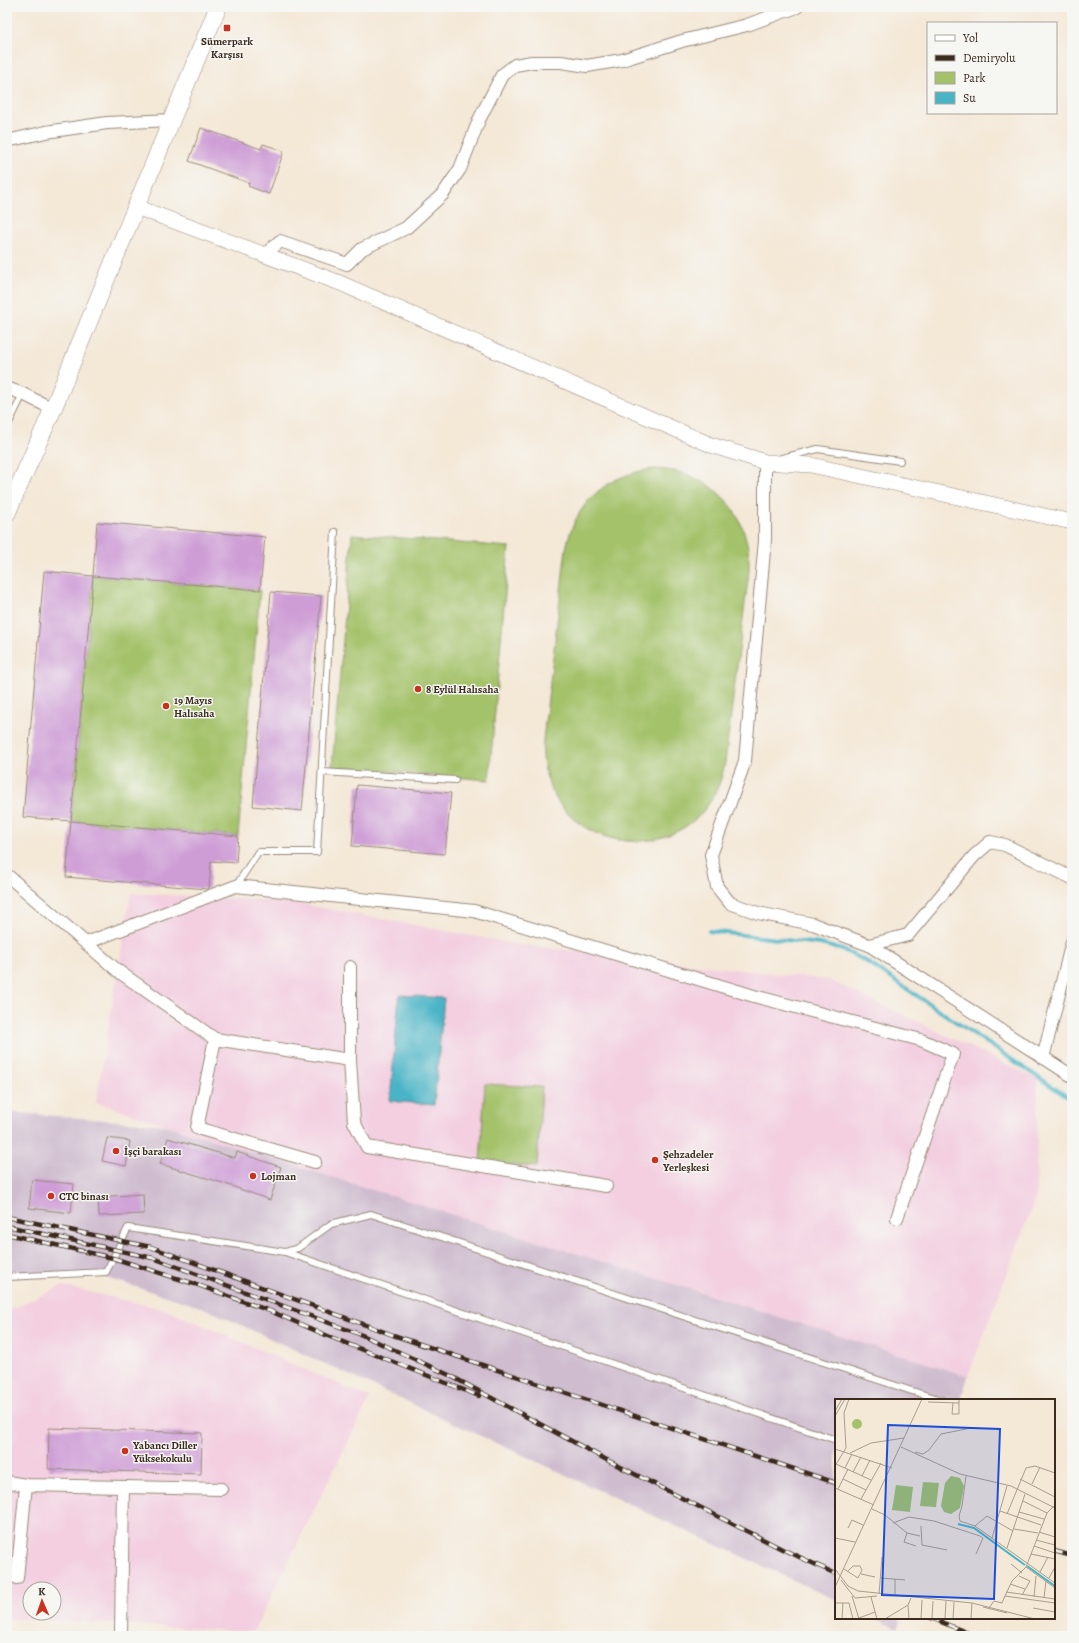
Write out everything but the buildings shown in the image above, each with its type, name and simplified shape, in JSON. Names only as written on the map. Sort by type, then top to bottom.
[{"type":"main road","points":[[7,513],[53,409],[173,120],[218,7]]},
{"type":"street","points":[[266,254],[280,241],[347,264],[362,249],[406,228],[443,194],[460,169],[479,120],[502,75],[515,66],[532,62],[561,62],[587,66],[622,60],[682,41],[747,25],[797,7]]},
{"type":"street","points":[[7,141],[46,132],[107,123],[173,120]]},
{"type":"street","points":[[136,207],[266,254],[340,283],[711,445],[765,462],[811,465],[1072,522]]},
{"type":"street","points":[[7,388],[53,409]]},
{"type":"street","points":[[765,462],[765,540],[745,761],[711,855],[717,887],[730,903],[758,913],[813,924],[869,945],[1072,1076]]},
{"type":"street","points":[[869,945],[908,934],[974,856],[990,842],[1005,845],[1072,878]]},
{"type":"street","points":[[7,875],[118,971],[215,1039],[350,1060]]},
{"type":"street","points":[[86,943],[236,886],[474,911],[754,996],[921,1040],[953,1054],[897,1218]]},
{"type":"street","points":[[1043,1058],[1072,942]]},
{"type":"street","points":[[350,967],[350,1060],[354,1122],[367,1147],[606,1186]]},
{"type":"street","points":[[215,1039],[197,1128],[315,1162]]},
{"type":"street","points":[[7,1482],[26,1485],[221,1489]]},
{"type":"street","points":[[18,1578],[26,1485]]},
{"type":"street","points":[[121,1636],[123,1488]]},
{"type":"lane","points":[[7,428],[23,394]]},
{"type":"lane","points":[[765,462],[818,449],[900,461]]},
{"type":"lane","points":[[236,886],[258,852],[317,852],[336,532]]},
{"type":"lane","points":[[322,772],[455,780]]},
{"type":"lane","points":[[285,1252],[298,1248],[331,1224],[372,1214],[939,1399]]},
{"type":"lane","points":[[7,1277],[106,1272],[128,1228],[285,1252],[835,1440]]},
{"type":"shaded area","name":"Şehzadeler Yerleşkesi","points":[[131,893],[292,902],[515,944],[829,980],[1038,1079],[1036,1196],[968,1376],[552,1251],[96,1102]]},
{"type":"shaded area","points":[[7,1112],[165,1125],[968,1376],[961,1399],[835,1399],[835,1600],[204,1308],[94,1274],[7,1278]]},
{"type":"shaded area","points":[[62,1286],[168,1310],[370,1398],[253,1632],[60,1621],[62,1621],[62,1581],[22,1581],[22,1619],[7,1618],[7,1311]]},
{"type":"shaded area","points":[[876,1619],[901,1619],[898,1629]]},
{"type":"green space","points":[[654,469],[675,471],[694,477],[710,486],[724,499],[736,514],[744,531],[748,550],[749,571],[725,762],[711,800],[687,825],[657,839],[624,841],[592,831],[565,811],[548,781],[543,740],[566,549],[570,532],[585,504],[608,484],[637,472]]},
{"type":"green space","name":"8 Eylül Halısaha","points":[[352,534],[509,547],[489,780],[332,767]]},
{"type":"green space","name":"19 Mayıs Halısaha","points":[[93,576],[260,590],[238,836],[71,821]]},
{"type":"green space","points":[[485,1084],[542,1087],[537,1167],[480,1163]]},
{"type":"water","points":[[399,995],[444,998],[434,1105],[390,1101]]},
{"type":"waterway","points":[[709,931],[820,944],[843,950],[864,960],[1072,1100]]},
{"type":"railway","points":[[7,1217],[151,1247],[393,1335],[835,1483]]},
{"type":"railway","points":[[7,1226],[153,1258],[362,1335],[449,1375],[605,1459],[782,1549],[835,1574]]},
{"type":"railway","points":[[7,1234],[113,1258],[195,1284],[270,1311],[328,1336],[479,1396]]},
{"type":"railway","points":[[1055,1551],[1072,1556]]},
{"type":"railway","points":[[934,1619],[976,1636]]},
{"type":"place","name":"Sümerpark Karşısı","points":[[227,28]]},
{"type":"place","name":"8 Eylül Halısaha","points":[[418,689]]},
{"type":"place","name":"19 Mayıs Halısaha","points":[[166,706]]},
{"type":"place","name":"İşçi barakası","points":[[116,1151]]},
{"type":"place","name":"Şehzadeler Yerleşkesi","points":[[655,1160]]},
{"type":"place","name":"Lojman","points":[[253,1176]]},
{"type":"place","name":"CTC binası","points":[[51,1196]]},
{"type":"place","name":"Yabancı Diller Yüksekokulu","points":[[125,1451]]}]
